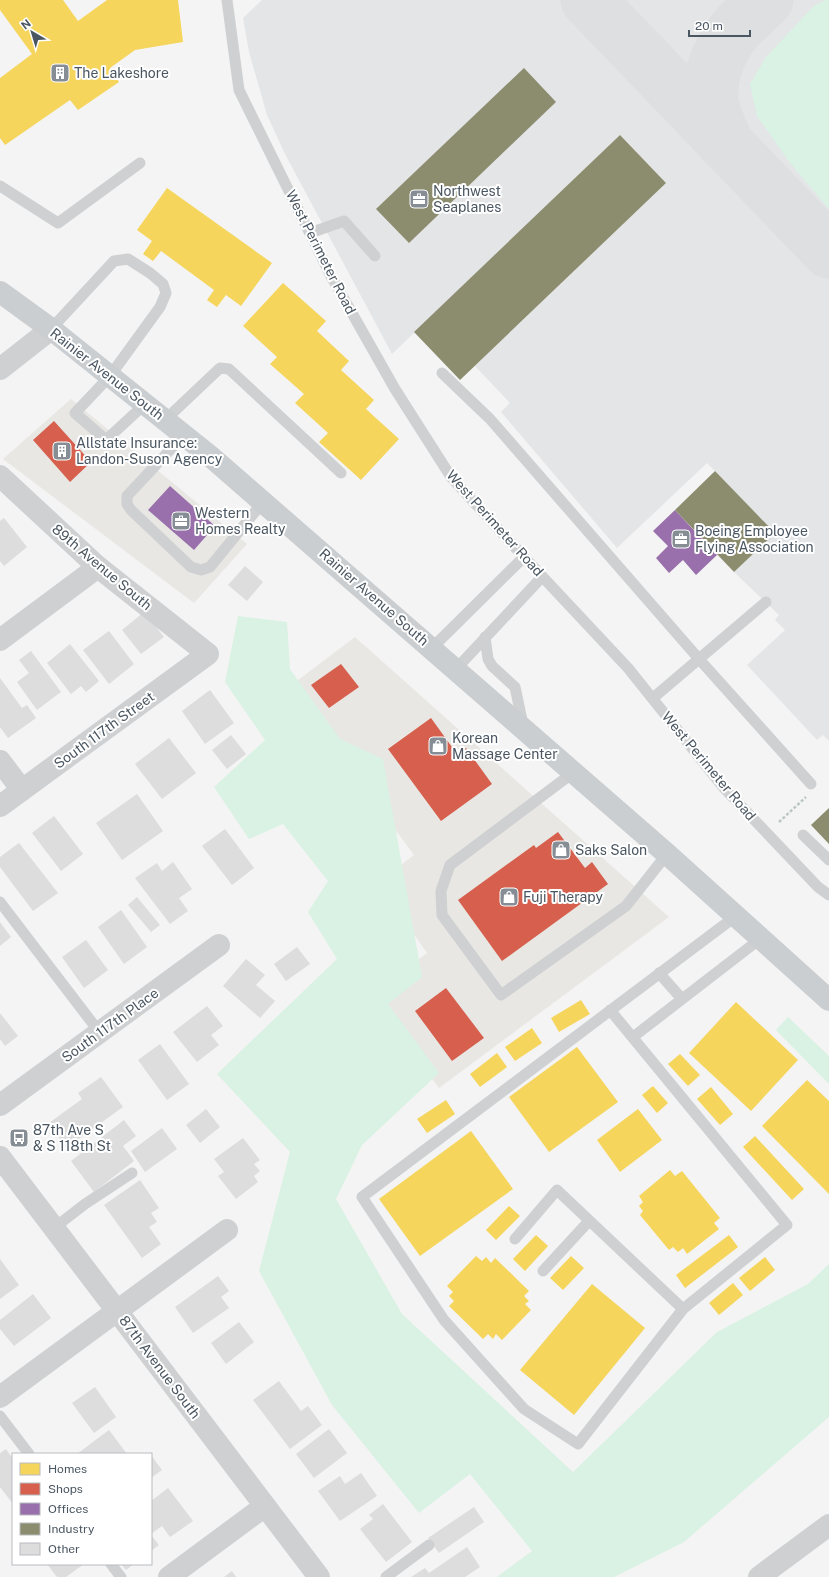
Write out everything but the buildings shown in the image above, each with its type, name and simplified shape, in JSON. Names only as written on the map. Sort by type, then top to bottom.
[{"type":"main road","name":"Rainier Avenue South","points":[[0,292],[51,329],[184,435],[263,502],[668,854],[829,1000]]},
{"type":"street","points":[[0,370],[51,329]]},
{"type":"street","name":"89th Avenue South","points":[[0,476],[98,567],[208,654]]},
{"type":"street","points":[[0,640],[98,567]]},
{"type":"street","name":"South 117th Street","points":[[0,806],[208,654]]},
{"type":"street","points":[[0,761],[22,790]]},
{"type":"street","name":"South 117th Place","points":[[0,1105],[219,945]]},
{"type":"street","name":"87th Avenue South","points":[[0,1157],[319,1577]]},
{"type":"street","points":[[0,1397],[227,1230]]},
{"type":"street","points":[[169,1577],[265,1506]]},
{"type":"street","points":[[758,1577],[829,1525]]},
{"type":"lane","name":"West Perimeter Road","points":[[227,0],[239,90],[331,276],[395,389],[451,477],[628,668],[724,788],[818,887],[829,895]]},
{"type":"lane","points":[[0,186],[58,223],[140,162]]},
{"type":"lane","points":[[310,233],[344,221],[375,256]]},
{"type":"lane","points":[[51,329],[114,261],[128,259],[164,284],[166,293],[160,307],[110,376],[75,413],[106,440],[145,404]]},
{"type":"lane","points":[[165,420],[220,368],[229,369],[341,473]]},
{"type":"lane","points":[[442,373],[490,419],[699,659],[812,784]]},
{"type":"lane","points":[[184,435],[127,496],[127,504],[130,510],[191,567],[201,570],[210,567],[263,502]]},
{"type":"lane","points":[[432,648],[524,557]]},
{"type":"lane","points":[[456,669],[542,576]]},
{"type":"lane","points":[[653,698],[766,602]]},
{"type":"lane","points":[[485,637],[488,659],[492,666],[515,687],[523,728]]},
{"type":"lane","points":[[574,772],[450,865],[441,891],[442,915],[501,995],[626,906],[668,854]]},
{"type":"lane","points":[[803,836],[829,860]]},
{"type":"lane","points":[[0,902],[100,1032]]},
{"type":"lane","points":[[610,1010],[788,1224],[683,1308],[578,1444],[524,1409],[444,1320],[362,1197],[659,973],[736,916]]},
{"type":"lane","points":[[632,1037],[760,938]]},
{"type":"lane","points":[[659,973],[682,999]]},
{"type":"lane","points":[[54,1228],[85,1204],[132,1173]]},
{"type":"lane","points":[[515,1239],[557,1190],[683,1308]]},
{"type":"lane","points":[[543,1271],[589,1221]]},
{"type":"lane","points":[[0,1416],[28,1453]]},
{"type":"lane","points":[[386,1577],[429,1546]]},
{"type":"lane","points":[[112,1565],[121,1577]]},
{"type":"path","points":[[775,825],[798,804]]},
{"type":"shaded area","points":[[262,0],[829,0],[829,741],[823,735],[817,740],[747,665],[785,630],[775,620],[779,615],[734,572],[774,532],[707,463],[617,548],[501,412],[510,403],[475,366],[666,183],[620,135],[392,354],[285,154],[267,115],[249,52],[243,18]]},
{"type":"shaded area","points":[[71,399],[247,544],[194,603],[3,459]]},
{"type":"shaded area","points":[[355,637],[669,917],[439,1088],[371,995],[427,953],[378,883],[414,855],[289,687]]},
{"type":"green space","points":[[825,0],[829,0],[829,209],[790,163],[757,116],[750,84],[766,57],[814,6]]},
{"type":"green space","points":[[238,616],[287,622],[290,669],[340,739],[383,759],[422,977],[388,1004],[439,1073],[362,1145],[336,1199],[402,1314],[573,1472],[717,1332],[808,1284],[829,1264],[829,1417],[684,1542],[614,1577],[497,1577],[532,1551],[470,1474],[419,1513],[332,1405],[259,1271],[290,1152],[217,1074],[337,959],[308,912],[328,881],[283,824],[249,839],[214,787],[265,740],[225,682]]},
{"type":"green space","points":[[788,1017],[829,1056],[829,1084],[776,1030]]},
{"type":"taxiway","points":[[588,0],[829,251]]},
{"type":"taxiway","points":[[728,146],[717,122],[712,106],[711,86],[715,66],[719,56],[735,30],[766,0]]},
{"type":"place","name":"The Lakeshore","points":[[60,73]]},
{"type":"place","name":"Northwest Seaplanes","points":[[419,199]]},
{"type":"place","name":"Allstate Insurance: Landon-Suson Agency","points":[[62,451]]},
{"type":"place","name":"Western Homes Realty","points":[[181,521]]},
{"type":"place","name":"Boeing Employee Flying Association","points":[[681,539]]},
{"type":"place","name":"Korean Massage Center","points":[[438,746]]},
{"type":"place","name":"Saks Salon","points":[[561,850]]},
{"type":"place","name":"Fuji Therapy","points":[[509,897]]},
{"type":"place","name":"87th Ave S & S 118th St","points":[[19,1138]]}]
